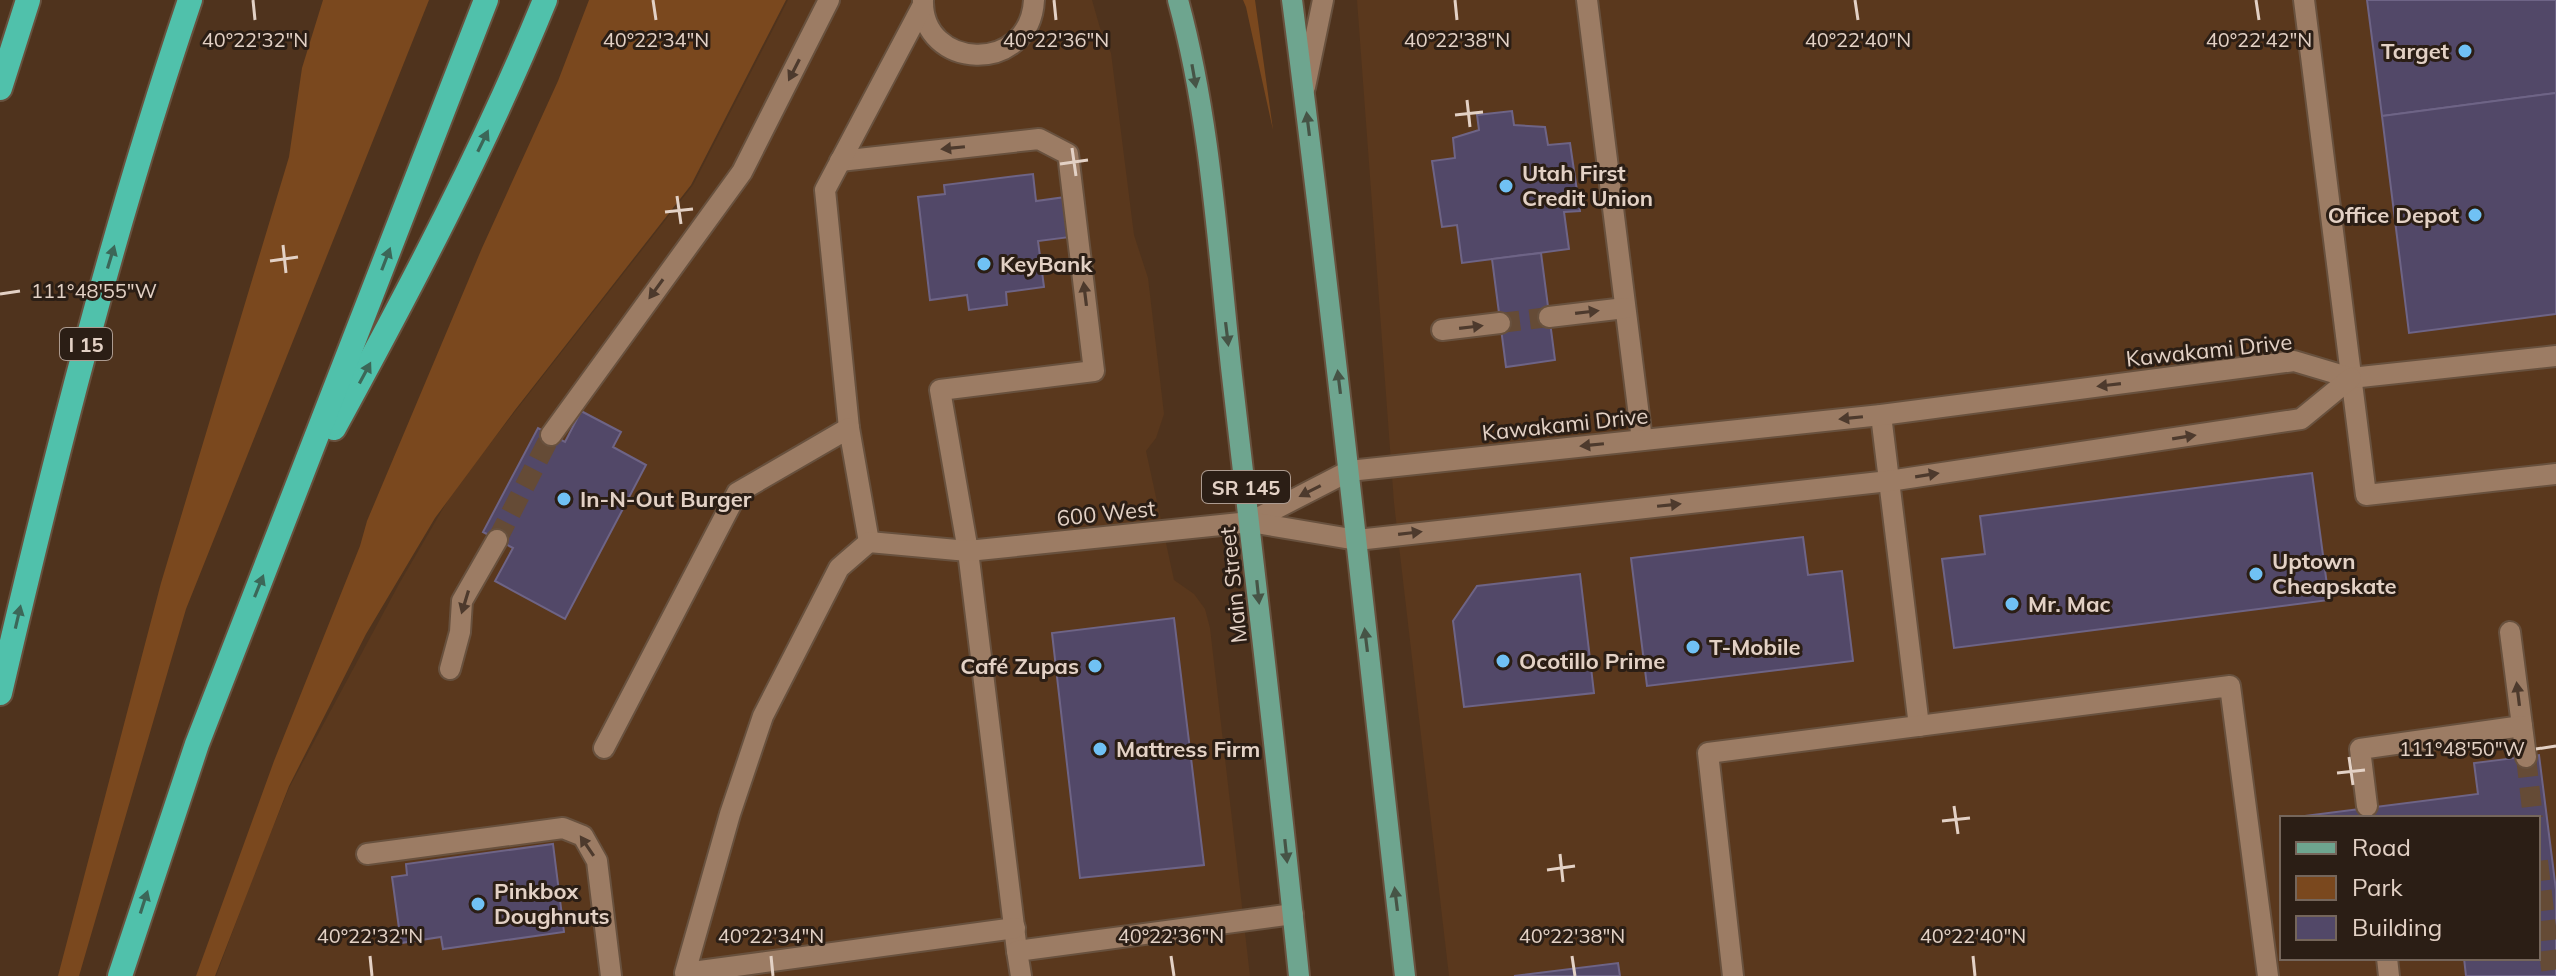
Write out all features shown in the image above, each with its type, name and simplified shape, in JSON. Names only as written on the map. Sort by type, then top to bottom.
[{"type":"highway","points":[[0,88],[28,0]]},
{"type":"highway","name":"I 15","points":[[0,693],[52,471],[92,319],[190,0]]},
{"type":"highway","points":[[120,976],[197,744],[486,0]]},
{"type":"highway","points":[[287,515],[449,210],[495,116],[545,0]]},
{"type":"main road","name":"Main Street","points":[[1178,0],[1203,122],[1299,976]]},
{"type":"main road","points":[[1292,0],[1357,540],[1405,976]]},
{"type":"street","points":[[551,435],[742,172],[829,0]]},
{"type":"street","points":[[923,3],[928,24],[939,39],[954,50],[972,56],[991,55],[1007,48],[1021,36],[1031,21],[1034,0]]},
{"type":"street","points":[[1304,90],[1323,0]]},
{"type":"street","points":[[1587,0],[1642,440]]},
{"type":"street","points":[[2304,0],[2366,495],[2556,474]]},
{"type":"street","points":[[923,3],[825,190],[849,428],[869,542],[839,568],[763,716],[730,814],[685,973],[1015,928]]},
{"type":"street","points":[[840,161],[1039,139],[1068,154],[1094,371],[940,390],[968,551],[1021,976]]},
{"type":"street","points":[[1549,317],[1625,308]]},
{"type":"street","points":[[1442,330],[1500,323]]},
{"type":"street","points":[[1250,522],[1357,540],[1889,481],[2301,419],[2351,378],[2556,356]]},
{"type":"street","name":"Kawakami Drive","points":[[1250,522],[1349,471],[1881,415],[2294,361],[2351,378]]},
{"type":"street","points":[[1881,415],[1919,726]]},
{"type":"street","points":[[604,748],[737,493],[849,428]]},
{"type":"street","name":"600 West","points":[[869,542],[968,551],[1250,522]]},
{"type":"street","points":[[450,669],[460,632],[462,601],[497,540]]},
{"type":"street","points":[[2510,632],[2526,757]]},
{"type":"street","points":[[1733,976],[1708,753],[2230,686],[2268,976]]},
{"type":"street","points":[[2367,806],[2360,749],[2522,726]]},
{"type":"street","points":[[367,854],[563,828],[583,836],[597,861],[611,976]]},
{"type":"street","points":[[1017,951],[1293,914]]},
{"type":"shaded area","points":[[788,0],[1092,0],[1111,53],[1134,235],[1148,278],[1164,414],[1156,438],[1146,451],[1174,580],[1194,594],[1205,609],[1210,628],[1250,976],[216,976],[289,788],[399,584],[455,488],[693,185]]},
{"type":"shaded area","points":[[1357,0],[2556,0],[2556,976],[1449,976],[1394,503]]},
{"type":"green space","points":[[323,0],[429,0],[186,609],[79,976],[58,976],[161,583],[289,157],[302,68]]},
{"type":"green space","points":[[589,0],[786,0],[691,185],[435,518],[366,634],[289,786],[215,976],[196,976],[274,761],[360,546],[367,521],[482,248],[558,81]]},
{"type":"green space","points":[[1243,0],[1255,0],[1273,130],[1246,7]]},
{"type":"building","name":"Target","points":[[2367,0],[2556,0],[2556,93],[2382,116]]},
{"type":"building","name":"Office Depot","points":[[2556,93],[2556,314],[2409,333],[2382,116]]},
{"type":"building","name":"Utah First Credit Union","points":[[1512,111],[1514,125],[1545,127],[1548,145],[1570,143],[1580,211],[1564,212],[1569,249],[1462,263],[1457,225],[1442,227],[1432,161],[1455,158],[1453,138],[1479,130],[1477,115]]},
{"type":"building","name":"KeyBank","points":[[1033,174],[1036,201],[1073,196],[1078,236],[1038,241],[1044,287],[1006,292],[1007,305],[969,310],[967,295],[930,300],[918,197],[945,194],[944,185]]},
{"type":"building","points":[[1541,253],[1555,360],[1506,367],[1492,259]]},
{"type":"building","name":"In-N-Out Burger","points":[[581,411],[621,432],[613,447],[646,465],[565,619],[495,581],[513,548],[483,532],[538,428],[565,442]]},
{"type":"building","points":[[2312,473],[2329,600],[1954,648],[1942,559],[1985,554],[1980,516]]},
{"type":"building","points":[[1803,537],[1808,575],[1842,571],[1853,661],[1647,686],[1631,558]]},
{"type":"building","points":[[1580,574],[1594,693],[1464,707],[1453,621],[1477,586]]},
{"type":"building","points":[[1174,618],[1204,865],[1080,878],[1052,633]]},
{"type":"building","points":[[2539,755],[2556,890],[2556,976],[2466,976],[2464,960],[2540,960],[2540,816],[2305,816],[2478,794],[2474,763]]},
{"type":"building","name":"Pinkbox Doughnuts","points":[[553,844],[564,932],[443,949],[441,937],[401,943],[392,877],[407,875],[406,864]]},
{"type":"building","points":[[1618,963],[1620,976],[1514,976]]},
{"type":"tunnel","points":[[1500,323],[1549,317]]},
{"type":"tunnel","points":[[497,540],[551,435]]},
{"type":"tunnel","points":[[2526,757],[2533,816]]},
{"type":"tunnel","points":[[2540,877],[2552,976]]},
{"type":"place","name":"Target","points":[[2465,51]]},
{"type":"place","name":"Utah First Credit Union","points":[[1506,186]]},
{"type":"place","name":"Office Depot","points":[[2475,215]]},
{"type":"place","name":"KeyBank","points":[[984,264]]},
{"type":"place","name":"In-N-Out Burger","points":[[564,499]]},
{"type":"place","name":"Uptown Cheapskate","points":[[2256,574]]},
{"type":"place","name":"Mr. Mac","points":[[2012,604]]},
{"type":"place","name":"T-Mobile","points":[[1693,647]]},
{"type":"place","name":"Ocotillo Prime","points":[[1503,661]]},
{"type":"place","name":"Café Zupas","points":[[1095,666]]},
{"type":"place","name":"Mattress Firm","points":[[1100,749]]},
{"type":"place","name":"Pinkbox Doughnuts","points":[[478,904]]}]
